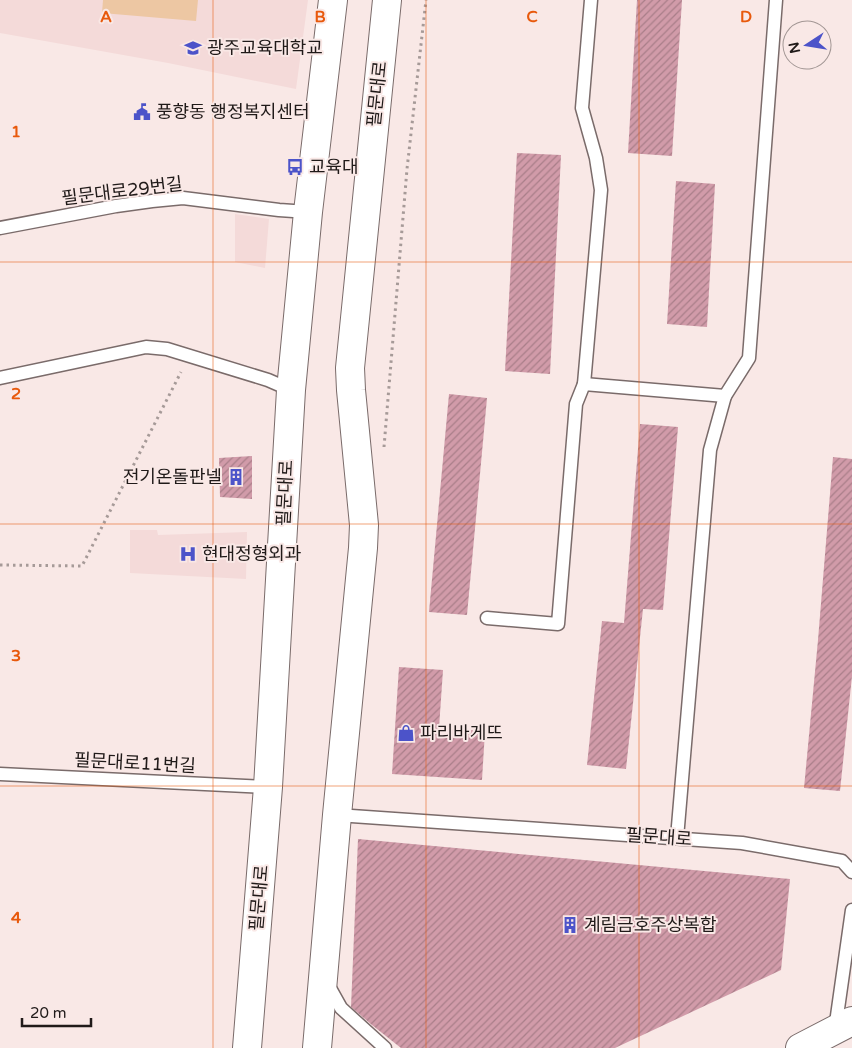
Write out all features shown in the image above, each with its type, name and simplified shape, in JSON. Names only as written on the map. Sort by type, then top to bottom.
[{"type":"main road","name":"필문대로","points":[[247,1048],[268,787],[291,390],[308,212],[333,0]]},
{"type":"main road","name":"필문대로","points":[[317,1048],[363,548],[364,525],[350,390],[350,368],[387,0]]},
{"type":"main road","points":[[800,1048],[844,1026]]},
{"type":"lane","points":[[487,618],[558,624],[576,404],[584,384],[601,190],[596,158],[582,108],[591,0]]},
{"type":"lane","points":[[677,838],[710,450],[725,396],[749,358],[776,0]]},
{"type":"lane","name":"필문대로29번길","points":[[0,228],[116,206],[183,198],[308,212]]},
{"type":"lane","points":[[0,378],[146,347],[167,349],[268,380],[291,390]]},
{"type":"lane","points":[[584,384],[725,396]]},
{"type":"lane","name":"필문대로11번길","points":[[0,774],[268,787]]},
{"type":"lane","name":"필문대로","points":[[337,815],[742,843],[842,861],[852,872]]},
{"type":"lane","points":[[844,1026],[852,910]]},
{"type":"lane","points":[[323,975],[341,1008],[385,1048]]},
{"type":"path","points":[[0,565],[82,566],[190,356]]},
{"type":"shaded area","name":"광주교육대학교","points":[[0,0],[308,0],[296,89],[168,63],[0,33]]},
{"type":"shaded area","points":[[103,0],[198,0],[196,21],[102,13]]},
{"type":"shaded area","points":[[235,214],[269,219],[265,268],[235,262]]},
{"type":"shaded area","name":"현대정형외과","points":[[130,530],[157,530],[158,535],[247,532],[246,579],[130,573]]},
{"type":"building","points":[[637,0],[682,0],[672,156],[628,153]]},
{"type":"building","points":[[517,153],[561,155],[550,374],[505,371]]},
{"type":"building","points":[[676,181],[715,184],[707,327],[667,324]]},
{"type":"building","points":[[449,394],[487,398],[467,615],[429,612]]},
{"type":"building","points":[[640,424],[678,427],[663,610],[643,609],[626,769],[587,765],[602,621],[624,623]]},
{"type":"building","name":"전기온돌판넬","points":[[252,456],[252,499],[220,497],[219,458]]},
{"type":"building","points":[[833,457],[852,459],[852,676],[840,791],[804,788]]},
{"type":"building","points":[[399,667],[443,670],[439,728],[485,731],[482,780],[392,774]]},
{"type":"building","name":"계림금호주상복합","points":[[358,839],[790,879],[781,970],[615,1048],[401,1048],[351,1007]]},
{"type":"place","name":"광주교육대학교","points":[[193,48]]},
{"type":"place","name":"풍향동 행정복지센터","points":[[142,112]]},
{"type":"place","name":"교육대","points":[[295,167]]},
{"type":"place","name":"전기온돌판넬","points":[[236,477]]},
{"type":"place","name":"현대정형외과","points":[[188,554]]},
{"type":"place","name":"파리바게뜨","points":[[406,733]]},
{"type":"place","name":"계림금호주상복합","points":[[570,925]]}]
